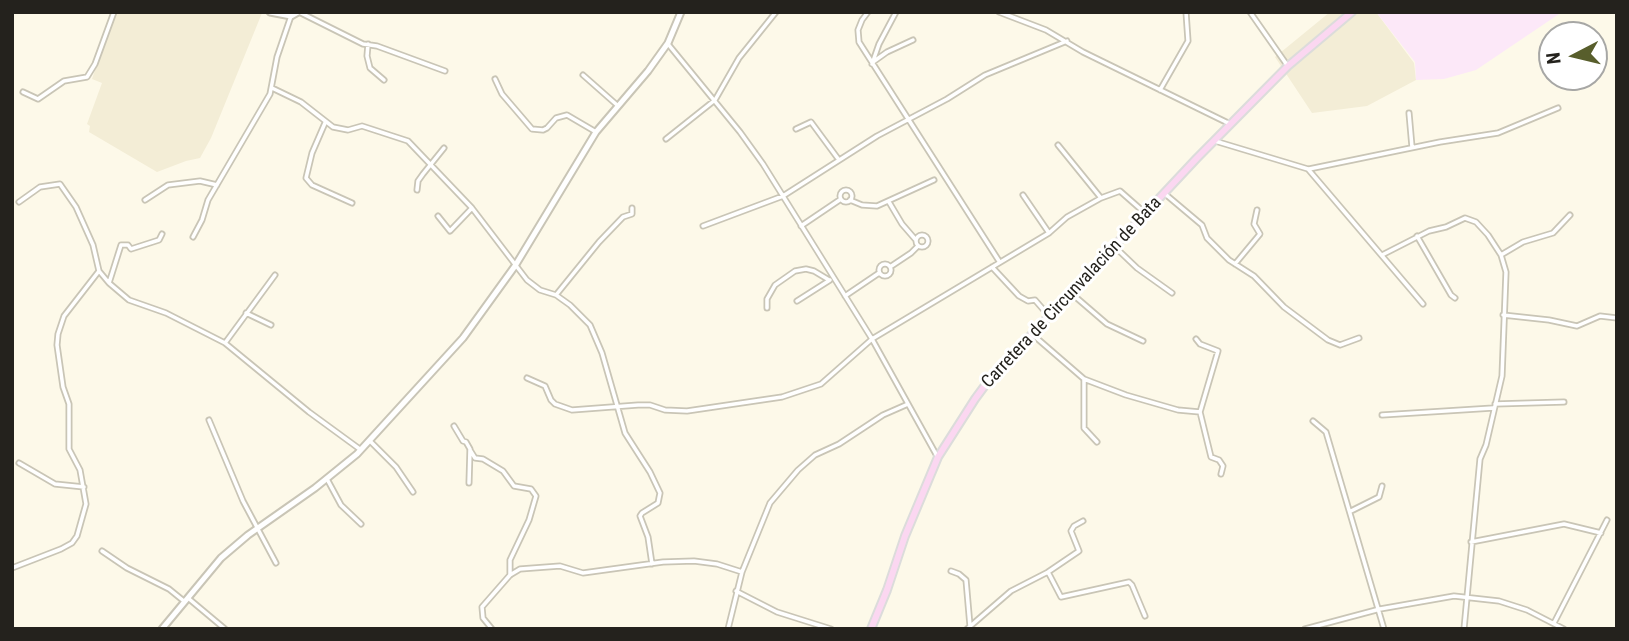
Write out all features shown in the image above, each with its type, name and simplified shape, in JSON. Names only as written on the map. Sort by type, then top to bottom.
[{"type":"main road","name":"Carretera de Circunvalación de Bata","points":[[871,629],[938,457],[975,399],[1164,193],[1288,66],[1352,12]]},
{"type":"street","points":[[23,92],[38,99],[64,81],[87,77],[96,64],[114,12]]},
{"type":"street","points":[[270,12],[291,16],[298,12],[363,44],[445,71]]},
{"type":"street","points":[[162,629],[221,558],[256,529],[327,479],[361,450],[472,327],[515,266],[596,132],[649,71],[668,43],[681,12]]},
{"type":"street","points":[[666,139],[715,100],[739,58],[776,12]]},
{"type":"street","points":[[868,12],[862,20],[858,37],[872,64],[999,261]]},
{"type":"street","points":[[872,64],[896,12]]},
{"type":"street","points":[[999,12],[1027,21],[1083,52],[1231,125]]},
{"type":"street","points":[[1160,90],[1188,41],[1186,12]]},
{"type":"street","points":[[1250,12],[1288,66]]},
{"type":"street","points":[[193,237],[217,185],[272,88],[277,57],[291,16]]},
{"type":"street","points":[[872,64],[887,52],[913,40]]},
{"type":"street","points":[[703,226],[783,196],[909,118],[947,99],[985,75],[1067,41]]},
{"type":"street","points":[[668,43],[763,164],[872,340],[938,457]]},
{"type":"street","points":[[368,44],[370,68],[383,80]]},
{"type":"street","points":[[583,75],[617,105]]},
{"type":"street","points":[[495,79],[502,94],[532,129],[547,128],[556,118],[567,115],[596,132]]},
{"type":"street","points":[[272,88],[301,102],[325,123],[348,130],[362,126],[408,141],[472,208],[527,280],[540,290],[556,295],[570,305],[590,326],[602,353],[625,433],[660,493],[658,503],[640,516],[652,564]]},
{"type":"street","points":[[1215,141],[1308,169],[1412,147],[1498,133],[1558,108]]},
{"type":"street","points":[[1409,113],[1412,147]]},
{"type":"street","points":[[796,129],[811,122],[839,160]]},
{"type":"street","points":[[325,123],[306,170],[306,178],[312,185],[352,203]]},
{"type":"street","points":[[1058,145],[1101,198]]},
{"type":"street","points":[[417,190],[418,181],[444,148]]},
{"type":"street","points":[[1308,169],[1423,304]]},
{"type":"street","points":[[841,199],[871,207],[889,202],[934,180]]},
{"type":"street","points":[[145,200],[168,185],[200,181],[217,185]]},
{"type":"street","points":[[19,202],[40,187],[60,184],[76,207],[93,245],[99,271],[109,283],[129,300],[166,313],[225,343],[309,412],[361,450]]},
{"type":"street","points":[[841,199],[841,193],[848,191],[851,195],[850,201]]},
{"type":"street","points":[[527,379],[541,383],[551,400],[565,408],[650,405],[665,410],[687,411],[782,397],[821,384],[872,340],[1049,233],[1067,217],[1101,198],[1120,191],[1145,213]]},
{"type":"street","points":[[1164,193],[1202,225],[1207,238],[1235,264],[1254,276],[1284,307],[1328,340],[1340,345],[1359,338]]},
{"type":"street","points":[[1023,195],[1049,233]]},
{"type":"street","points":[[801,226],[841,199]]},
{"type":"street","points":[[889,202],[918,246]]},
{"type":"street","points":[[438,216],[450,231],[472,208]]},
{"type":"street","points":[[556,295],[599,242],[623,217],[632,214],[632,208]]},
{"type":"street","points":[[1235,264],[1260,234],[1254,224],[1257,210]]},
{"type":"street","points":[[1501,255],[1523,242],[1553,233],[1570,215]]},
{"type":"street","points":[[1382,255],[1417,236],[1461,219],[1469,219],[1480,226],[1501,255],[1507,280],[1503,315],[1502,376],[1486,445],[1480,459],[1464,629]]},
{"type":"street","points":[[109,283],[121,245],[128,245],[131,249],[159,240],[162,234]]},
{"type":"street","points":[[890,267],[918,246],[926,246],[928,240],[922,234],[915,239]]},
{"type":"street","points":[[1417,236],[1447,290],[1455,298]]},
{"type":"street","points":[[1114,246],[1172,293]]},
{"type":"street","points":[[845,296],[879,273],[883,264],[890,267]]},
{"type":"street","points":[[992,266],[1019,296],[1028,301],[1035,300],[1049,316]]},
{"type":"street","points":[[879,273],[888,276],[890,267]]},
{"type":"street","points":[[767,308],[766,302],[772,290],[795,271],[806,269],[832,279]]},
{"type":"street","points":[[12,568],[72,543],[77,536],[86,504],[80,470],[69,449],[69,404],[63,387],[57,345],[64,316],[99,271]]},
{"type":"street","points":[[225,343],[275,275]]},
{"type":"street","points":[[797,301],[832,279]]},
{"type":"street","points":[[1071,293],[1102,321],[1143,341]]},
{"type":"street","points":[[246,313],[271,325]]},
{"type":"street","points":[[1503,315],[1577,326],[1600,317],[1617,318]]},
{"type":"street","points":[[1032,334],[1084,379],[1178,410],[1200,412]]},
{"type":"street","points":[[1196,339],[1200,344],[1218,351],[1200,412],[1211,457],[1219,460],[1223,466],[1221,474]]},
{"type":"street","points":[[1084,379],[1084,428],[1097,442]]},
{"type":"street","points":[[1382,415],[1564,402]]},
{"type":"street","points":[[728,629],[742,572],[770,503],[798,470],[815,455],[839,444],[883,415],[908,404]]},
{"type":"street","points":[[209,419],[256,529],[276,563]]},
{"type":"street","points":[[1312,421],[1326,432],[1384,629]]},
{"type":"street","points":[[454,426],[475,458],[483,459],[503,471],[514,486],[531,489],[536,496],[529,520],[510,560],[510,575]]},
{"type":"street","points":[[370,441],[396,467],[413,492]]},
{"type":"street","points":[[469,483],[470,450]]},
{"type":"street","points":[[19,463],[55,484],[84,487]]},
{"type":"street","points":[[327,479],[341,505],[361,524]]},
{"type":"street","points":[[1351,511],[1379,497],[1381,486]]},
{"type":"street","points":[[1554,623],[1607,520]]},
{"type":"street","points":[[968,627],[1011,591],[1048,572],[1079,551],[1072,531],[1074,526],[1083,521]]},
{"type":"street","points":[[1471,542],[1564,524],[1601,533]]},
{"type":"street","points":[[102,551],[127,568],[169,589],[225,629]]},
{"type":"street","points":[[492,629],[483,618],[482,607],[510,575],[520,569],[560,566],[583,573],[702,561],[742,572]]},
{"type":"street","points":[[951,571],[966,580],[968,627]]},
{"type":"street","points":[[1048,572],[1061,597],[1129,582],[1144,616]]},
{"type":"street","points":[[736,591],[777,612],[831,629]]},
{"type":"street","points":[[1305,629],[1380,609],[1440,597],[1499,601],[1564,629]]},
{"type":"shaded area","points":[[115,12],[262,13],[211,138],[200,158],[157,172],[89,132],[90,126],[87,124],[102,83],[92,79]]},
{"type":"shaded area","points":[[1330,12],[1376,12],[1414,63],[1416,80],[1367,106],[1312,113],[1275,57]]},
{"type":"shaded area","points":[[1376,12],[1562,12],[1549,21],[1538,21],[1538,28],[1476,70],[1444,79],[1416,80],[1415,62]]}]
